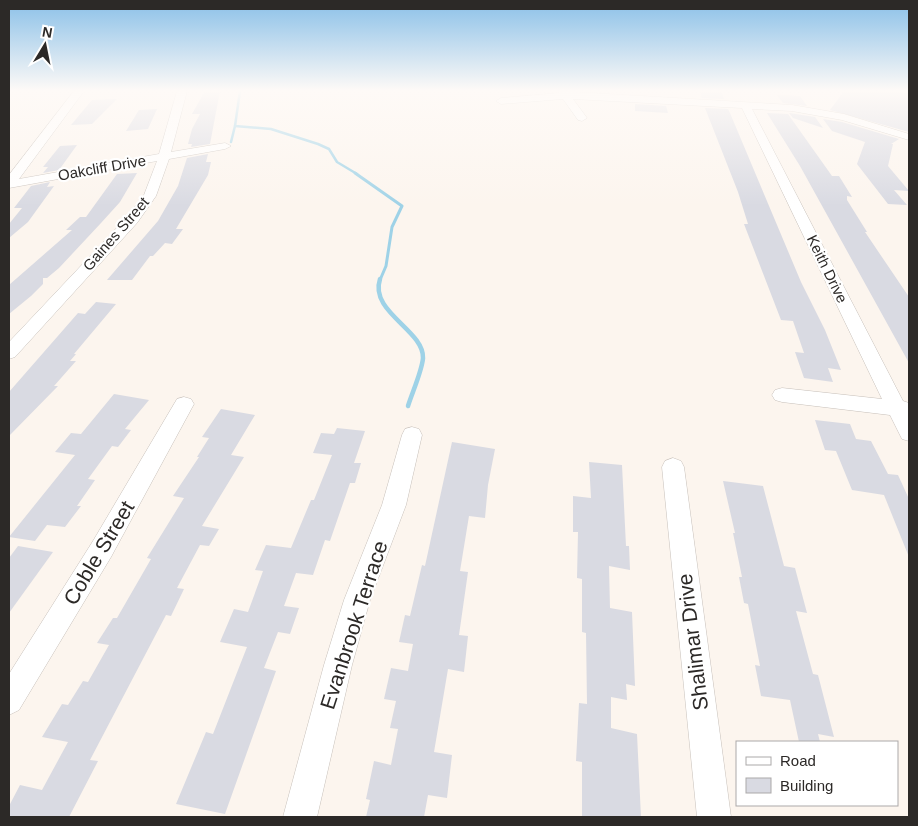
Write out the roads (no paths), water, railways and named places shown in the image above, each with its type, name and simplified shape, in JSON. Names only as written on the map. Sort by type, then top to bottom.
[{"type":"street","points":[[9,183],[50,130]]},
{"type":"street","name":"Gaines Street","points":[[9,353],[141,209],[155,186],[171,130]]},
{"type":"street","name":"Keith Drive","points":[[765,130],[903,409],[909,433]]},
{"type":"street","points":[[884,130],[909,137]]},
{"type":"street","name":"Oakcliff Drive","points":[[9,183],[225,146]]},
{"type":"street","points":[[782,395],[903,409]]},
{"type":"street","name":"Coble Street","points":[[9,700],[106,542],[184,404]]},
{"type":"street","name":"Evanbrook Terrace","points":[[300,817],[338,665],[357,600],[394,505],[412,435]]},
{"type":"street","name":"Shalimar Drive","points":[[673,468],[714,817]]},
{"type":"waterway","points":[[231,142],[234,130]]},
{"type":"waterway","points":[[273,130],[329,149],[337,162],[357,174]]},
{"type":"waterway","points":[[355,173],[402,206],[392,227],[386,266],[380,280]]},
{"type":"waterway","points":[[380,279],[379,291],[382,301],[415,338],[421,348],[422,363],[408,406]]}]
